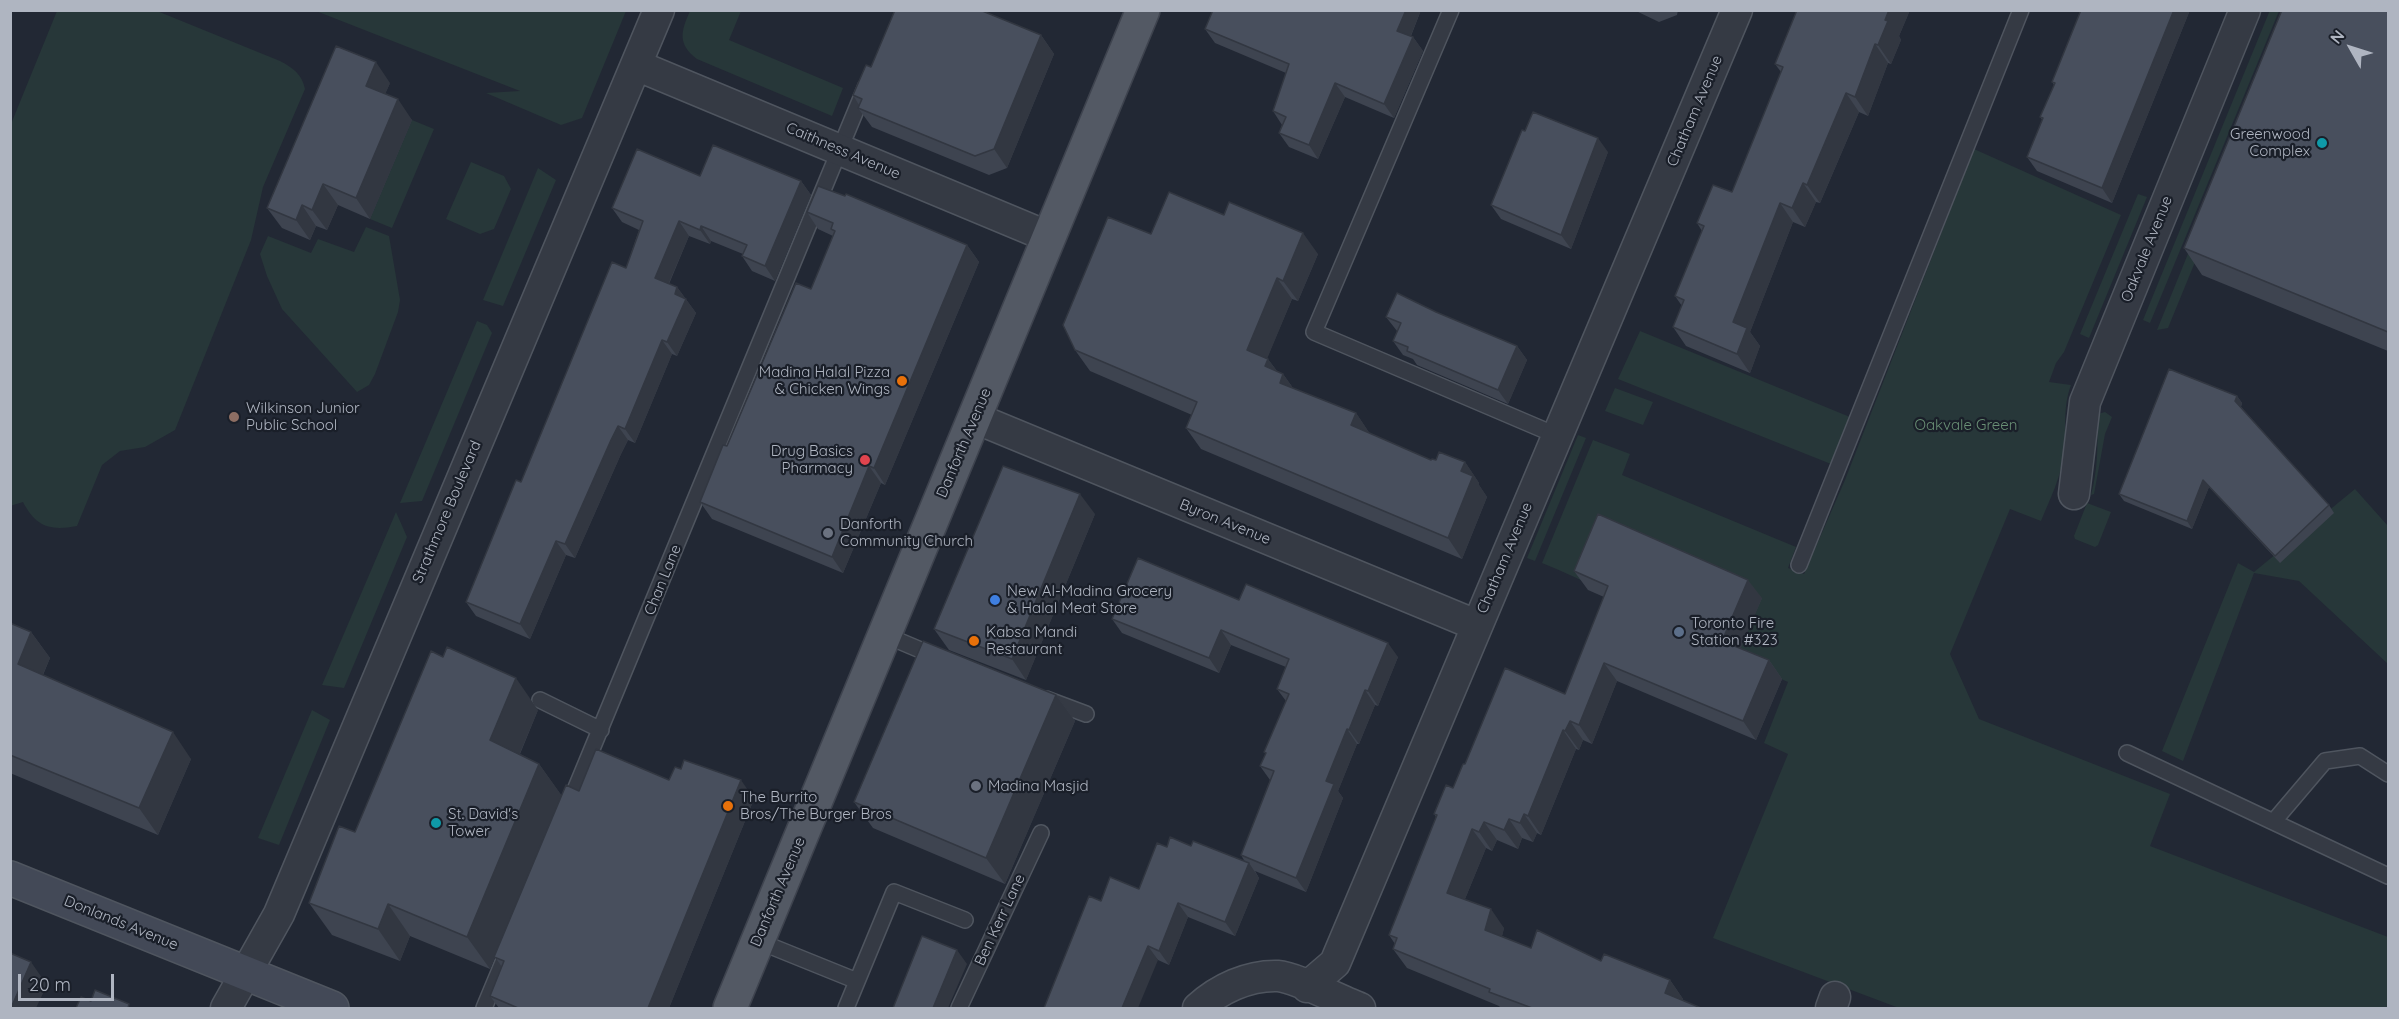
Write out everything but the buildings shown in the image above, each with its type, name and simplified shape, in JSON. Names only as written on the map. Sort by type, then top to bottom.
[{"type":"main road","name":"Danforth Avenue","points":[[730,1008],[1143,10]]},
{"type":"street","name":"Strathmore Boulevard","points":[[226,1008],[279,914],[659,10]]},
{"type":"street","name":"Chatham Avenue","points":[[1307,987],[1335,963],[1737,10]]},
{"type":"street","name":"Oakvale Avenue","points":[[2074,494],[2085,402],[2245,10]]},
{"type":"street","name":"Caithness Avenue","points":[[636,65],[1050,237]]},
{"type":"street","name":"Byron Avenue","points":[[975,418],[1476,625]]},
{"type":"street","name":"Donlands Avenue","points":[[10,878],[332,1008]]},
{"type":"street","points":[[1198,1008],[1214,994],[1251,979],[1280,976],[1360,1008]]},
{"type":"lane","points":[[1451,10],[1314,332],[1557,436]]},
{"type":"lane","points":[[1799,565],[2021,10]]},
{"type":"lane","name":"Chan Lane","points":[[565,816],[872,74]]},
{"type":"lane","points":[[885,635],[947,660]]},
{"type":"lane","points":[[1032,693],[1086,714]]},
{"type":"lane","points":[[540,700],[601,730]]},
{"type":"lane","points":[[2127,753],[2274,820],[2388,876]]},
{"type":"lane","points":[[2274,820],[2325,761],[2360,756],[2388,774]]},
{"type":"lane","name":"Ben Kerr Lane","points":[[959,1008],[1041,833]]},
{"type":"lane","points":[[846,1008],[894,892],[965,920]]},
{"type":"lane","points":[[484,1008],[515,934]]},
{"type":"lane","points":[[758,941],[857,981]]},
{"type":"green space","points":[[626,10],[582,118],[561,125],[486,93],[520,91],[316,11]]},
{"type":"green space","points":[[2270,10],[2279,11],[2150,323],[2143,320]]},
{"type":"green space","points":[[57,11],[157,11],[280,61],[296,72],[302,79],[305,89],[263,187],[251,240],[175,430],[145,447],[120,451],[102,465],[77,526],[59,528],[39,522],[23,502],[10,506],[11,124]]},
{"type":"green space","points":[[690,11],[741,11],[729,40],[843,88],[832,116],[697,59],[686,48],[683,37],[684,25]]},
{"type":"green space","points":[[2246,111],[2254,118],[2168,328],[2157,330]]},
{"type":"green space","points":[[412,120],[434,129],[392,228],[370,219]]},
{"type":"green space","name":"Oakvale Green","points":[[1974,149],[2121,215],[2064,352],[2056,363],[2049,382],[2071,385],[2066,411],[2064,454],[2055,488],[2041,521],[2010,509],[1950,654],[1979,719],[2170,794],[2150,846],[2388,937],[2388,1008],[1899,1008],[1713,938],[1788,754],[1764,743],[1788,682],[1542,563],[1593,440],[1630,454],[1622,475],[1796,547],[1788,568],[1804,574],[1845,480]]},
{"type":"green space","points":[[471,162],[504,176],[511,189],[494,229],[480,234],[446,219]]},
{"type":"green space","points":[[538,168],[556,180],[503,306],[483,300]]},
{"type":"green space","points":[[2138,194],[2147,197],[2089,338],[2080,334]]},
{"type":"green space","points":[[366,227],[389,236],[400,300],[398,312],[375,374],[369,385],[357,392],[282,309],[260,254],[268,236],[311,253],[318,239],[354,252]]},
{"type":"green space","points":[[477,321],[487,325],[492,333],[422,501],[400,503]]},
{"type":"green space","points":[[1640,331],[1850,417],[1831,464],[1618,379]]},
{"type":"green space","points":[[1615,388],[1653,402],[1643,425],[1605,411]]},
{"type":"green space","points":[[2105,412],[2112,417],[2105,434],[2094,494],[2091,495],[2097,457],[2097,418],[2098,414]]},
{"type":"green space","points":[[1578,435],[1586,438],[1535,561],[1527,558]]},
{"type":"green space","points":[[2355,489],[2388,526],[2388,664],[2299,581],[2254,573],[2183,761],[2162,751],[2238,563],[2254,572]]},
{"type":"green space","points":[[2087,503],[2111,512],[2098,545],[2095,547],[2075,539],[2074,536]]},
{"type":"green space","points":[[396,512],[407,537],[344,688],[322,685]]},
{"type":"green space","points":[[312,710],[330,720],[279,845],[258,838]]},
{"type":"place","name":"Greenwood Complex","points":[[2322,143]]},
{"type":"place","name":"Madina Halal Pizza & Chicken Wings","points":[[902,381]]},
{"type":"place","name":"Wilkinson Junior Public School","points":[[234,417]]},
{"type":"place","name":"Drug Basics Pharmacy","points":[[865,460]]},
{"type":"place","name":"Danforth Community Church","points":[[828,533]]},
{"type":"place","name":"New Al-Madina Grocery & Halal Meat Store","points":[[995,600]]},
{"type":"place","name":"Toronto Fire Station #323","points":[[1679,632]]},
{"type":"place","name":"Kabsa Mandi Restaurant","points":[[974,641]]},
{"type":"place","name":"Madina Masjid","points":[[976,786]]},
{"type":"place","name":"The Burrito Bros/The Burger Bros","points":[[728,806]]},
{"type":"place","name":"St. David's Tower","points":[[436,823]]}]
